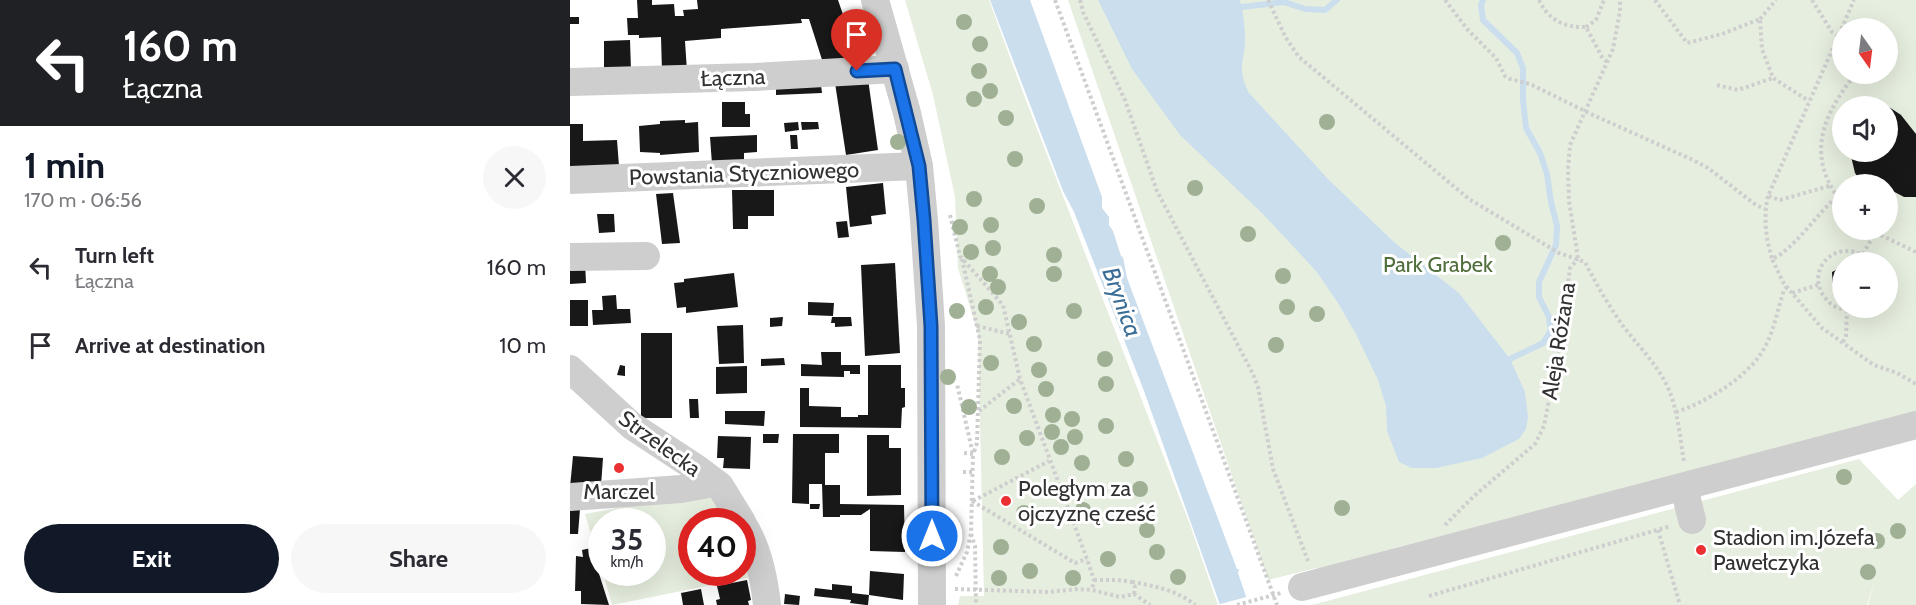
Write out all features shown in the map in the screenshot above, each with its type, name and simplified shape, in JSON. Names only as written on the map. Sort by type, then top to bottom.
[{"type":"street","points":[[875,0],[919,166],[948,590]]},
{"type":"street","name":"Łączna","points":[[570,82],[754,77],[895,69]]},
{"type":"street","name":"Powstania Styczniowego","points":[[570,180],[919,166]]},
{"type":"street","points":[[570,257],[646,256]]},
{"type":"street","name":"Strzelecka","points":[[570,369],[632,426],[720,486],[733,508]]},
{"type":"street","points":[[1309,586],[1916,425]]},
{"type":"street","points":[[570,497],[681,489],[714,483]]},
{"type":"street","points":[[1684,487],[1692,520]]},
{"type":"street","name":"Strzelecka","points":[[756,555],[764,580],[767,605]]},
{"type":"path","points":[[1055,0],[1270,596],[1277,605]]},
{"type":"path","points":[[1080,0],[1083,12],[1125,100],[1157,191],[1253,374],[1258,387],[1273,469],[1309,586]]},
{"type":"path","points":[[1268,0],[1286,38],[1299,57],[1469,199],[1559,253],[1585,262],[1623,325],[1653,363],[1668,389],[1676,412],[1686,475],[1684,487]]},
{"type":"path","points":[[1444,0],[1468,30],[1496,58],[1505,76],[1530,84],[1708,168],[1756,205],[1765,208]]},
{"type":"path","points":[[1539,0],[1550,16],[1561,24],[1574,28],[1586,27],[1596,20],[1604,0]]},
{"type":"path","points":[[1578,259],[1569,201],[1570,145],[1613,49],[1620,0]]},
{"type":"path","points":[[1655,0],[1687,43],[1722,34],[1760,19],[1776,0]]},
{"type":"path","points":[[1812,0],[1832,32]]},
{"type":"path","points":[[1846,18],[1854,0]]},
{"type":"path","points":[[1760,19],[1762,48],[1773,78],[1809,101]]},
{"type":"path","points":[[1586,27],[1607,62]]},
{"type":"path","points":[[1832,50],[1768,196],[1765,208],[1765,228],[1772,259],[1783,282],[1822,328],[1874,365],[1897,373],[1916,384]]},
{"type":"path","points":[[1717,85],[1738,90],[1773,78]]},
{"type":"path","points":[[1832,190],[1822,161],[1820,136],[1836,99],[1848,84]]},
{"type":"path","points":[[1768,196],[1780,200],[1829,186]]},
{"type":"path","points":[[1772,259],[1783,254],[1832,201]]},
{"type":"path","points":[[950,219],[960,256],[1003,305],[1020,379],[1087,559],[1094,580],[1092,590]]},
{"type":"path","points":[[1890,240],[1916,252]]},
{"type":"path","points":[[1838,252],[1848,250],[1856,252]]},
{"type":"path","points":[[1832,256],[1821,267],[1818,276],[1821,294],[1832,305]]},
{"type":"path","points":[[962,258],[980,340],[979,411],[977,443],[973,454],[971,533],[968,548],[948,590],[1048,593],[1078,589],[1092,590],[1120,597],[1134,594],[1150,605]]},
{"type":"path","name":"Aleja Różana","points":[[1439,551],[1438,540],[1445,523],[1535,444],[1544,426],[1559,348],[1570,268],[1578,259]]},
{"type":"path","points":[[1792,293],[1818,285]]},
{"type":"path","points":[[1676,412],[1723,389],[1749,369],[1766,344],[1787,287]]},
{"type":"path","points":[[1843,342],[1846,338],[1846,318]]},
{"type":"path","points":[[977,326],[1010,334]]},
{"type":"path","points":[[979,411],[1020,379]]},
{"type":"path","points":[[964,453],[973,454]]},
{"type":"path","points":[[972,501],[1049,460]]},
{"type":"path","points":[[963,472],[973,472]]},
{"type":"path","points":[[972,501],[1075,563],[1087,559]]},
{"type":"path","points":[[1429,597],[1692,520]]},
{"type":"path","points":[[1658,530],[1680,605]]},
{"type":"path","points":[[971,533],[975,546],[976,605]]},
{"type":"path","points":[[1094,580],[1132,582],[1173,592],[1195,605]]},
{"type":"path","points":[[1132,582],[1135,587],[1134,594]]},
{"type":"path","points":[[1237,605],[1270,596]]},
{"type":"green space","points":[[905,0],[989,0],[1189,522],[1218,605],[958,605],[960,596],[984,596],[978,333],[958,268],[955,197],[933,95]]},
{"type":"green space","name":"Park Grabek","points":[[1068,0],[1916,0],[1916,414],[1398,547],[1317,570],[1316,568],[1268,580]]},
{"type":"green space","name":"Stadion im.Józefa Pawełczyka","points":[[1859,459],[1898,500],[1916,484],[1916,605],[1868,605],[1875,580],[1867,605],[1312,605]]},
{"type":"green space","points":[[709,491],[721,508],[678,508],[678,586],[706,586],[612,605],[607,586],[666,586],[666,508],[617,508]]},
{"type":"water","name":"Brynica","points":[[990,0],[1030,0],[1102,197],[1102,208],[1109,217],[1109,225],[1123,257],[1127,278],[1237,569],[1239,569],[1238,573],[1249,605],[1220,605],[1144,391],[1074,212],[1063,191]]},
{"type":"water","points":[[1098,0],[1240,0],[1245,33],[1242,71],[1249,93],[1328,179],[1395,243],[1459,293],[1510,359],[1525,392],[1528,417],[1526,429],[1519,439],[1482,458],[1436,468],[1412,468],[1399,462],[1387,431],[1386,406],[1378,380],[1338,303],[1316,271],[1263,214],[1180,135],[1132,69]]},
{"type":"pier","points":[[1250,596],[1252,605],[1217,605]]},
{"type":"building","points":[[637,0],[652,0],[652,5],[674,4],[675,16],[684,16],[683,10],[698,9],[697,0],[838,0],[858,58],[824,66],[809,19],[801,19],[802,23],[721,29],[721,38],[685,41],[687,71],[662,72],[661,37],[639,38],[639,35],[628,35],[627,18],[638,18]]},
{"type":"building","points":[[570,17],[579,17],[579,24],[570,24]]},
{"type":"building","points":[[630,40],[631,70],[604,71],[604,41]]},
{"type":"building","points":[[868,79],[878,150],[846,155],[835,83]]},
{"type":"building","points":[[821,85],[822,93],[776,95],[776,88]]},
{"type":"building","points":[[722,102],[745,102],[745,114],[750,114],[750,127],[722,127]]},
{"type":"building","points":[[1898,113],[1901,115],[1916,134],[1916,197],[1904,197],[1898,194],[1898,174],[1855,173],[1852,162],[1898,162]]},
{"type":"building","points":[[685,120],[685,123],[698,122],[699,152],[660,155],[660,153],[640,152],[639,126],[660,124],[660,121]]},
{"type":"building","points":[[798,122],[799,130],[785,132],[784,123]]},
{"type":"building","points":[[801,122],[818,122],[819,129],[802,130]]},
{"type":"building","points":[[570,124],[583,124],[583,141],[617,140],[619,166],[570,169]]},
{"type":"building","points":[[757,135],[757,152],[744,153],[744,163],[712,164],[710,137]]},
{"type":"building","points":[[790,135],[797,135],[798,149],[791,149]]},
{"type":"building","points":[[883,183],[886,214],[871,216],[872,224],[850,227],[846,187]]},
{"type":"building","points":[[732,190],[774,190],[774,216],[748,216],[748,229],[733,229]]},
{"type":"building","points":[[673,193],[680,243],[662,244],[656,194]]},
{"type":"building","points":[[597,214],[614,214],[615,232],[599,233]]},
{"type":"building","points":[[847,221],[849,237],[838,238],[836,222]]},
{"type":"building","points":[[585,261],[586,283],[570,284],[570,262]]},
{"type":"building","points":[[895,263],[900,353],[865,356],[861,265]]},
{"type":"building","points":[[734,273],[738,307],[686,313],[686,307],[677,308],[674,283],[684,282],[684,279]]},
{"type":"building","points":[[616,295],[617,309],[630,309],[631,323],[593,325],[592,310],[603,310],[602,296]]},
{"type":"building","points":[[570,300],[588,300],[588,326],[570,326]]},
{"type":"building","points":[[808,302],[834,303],[833,316],[808,315]]},
{"type":"building","points":[[783,317],[782,326],[770,327],[770,318]]},
{"type":"building","points":[[832,317],[851,317],[852,326],[835,327],[835,323],[831,323]]},
{"type":"building","points":[[743,325],[744,363],[719,364],[717,326]]},
{"type":"building","points":[[641,333],[672,333],[672,418],[641,418]]},
{"type":"building","points":[[821,352],[841,352],[841,365],[860,365],[860,374],[850,374],[850,371],[844,371],[844,377],[801,376],[801,364],[822,365]]},
{"type":"building","points":[[784,358],[785,365],[761,366],[761,359]]},
{"type":"building","points":[[620,365],[625,366],[625,376],[617,375]]},
{"type":"building","points":[[868,365],[901,365],[901,388],[905,388],[905,407],[902,408],[901,428],[800,427],[800,388],[809,388],[809,406],[841,407],[841,417],[868,415]]},
{"type":"building","points":[[747,366],[747,393],[716,394],[716,367]]},
{"type":"building","points":[[689,399],[698,399],[699,418],[690,418]]},
{"type":"building","points":[[725,411],[765,411],[764,426],[725,424]]},
{"type":"building","points":[[763,434],[779,434],[778,443],[763,443]]},
{"type":"building","points":[[793,434],[839,434],[839,453],[825,453],[825,485],[840,485],[840,504],[904,505],[905,552],[870,551],[870,509],[861,515],[823,517],[822,484],[809,484],[809,504],[792,503]]},
{"type":"building","points":[[867,435],[889,435],[889,448],[901,448],[901,495],[867,496]]},
{"type":"building","points":[[718,436],[751,437],[750,469],[723,468],[724,458],[717,458]]},
{"type":"building","points":[[573,456],[603,458],[601,486],[570,487]]},
{"type":"building","points":[[810,504],[820,504],[819,509],[810,509]]},
{"type":"building","points":[[570,509],[580,509],[578,534],[570,534]]},
{"type":"building","points":[[588,549],[588,586],[603,586],[609,605],[581,604],[581,591],[575,591],[576,556],[583,557],[582,550]]},
{"type":"building","points":[[870,571],[904,574],[903,600],[869,595]]},
{"type":"building","points":[[832,584],[852,586],[852,593],[869,595],[868,605],[850,603],[851,600],[814,596],[815,588],[832,590]]},
{"type":"building","points":[[717,586],[748,586],[751,600],[748,601],[749,605],[717,605],[716,600],[720,599]]},
{"type":"building","points":[[701,589],[704,605],[683,605],[681,593]]},
{"type":"building","points":[[785,594],[800,596],[799,605],[784,604]]},
{"type":"waterway","points":[[1242,7],[1284,2],[1305,9],[1325,10],[1337,0]]},
{"type":"waterway","points":[[1483,0],[1481,5],[1483,20],[1517,53],[1523,68],[1526,128],[1540,153],[1547,174],[1557,226],[1556,245],[1539,282],[1539,297],[1549,317],[1551,331],[1543,343],[1510,359]]},
{"type":"place","name":"Marczel","points":[[619,468]]},
{"type":"place","name":"Poległym za ojczyznę cześć","points":[[1006,501]]},
{"type":"place","name":"Stadion im.Józefa Pawełczyka","points":[[1701,550]]},
{"type":"route","points":[[857,71],[895,69],[919,166],[931,326],[932,536]]}]
